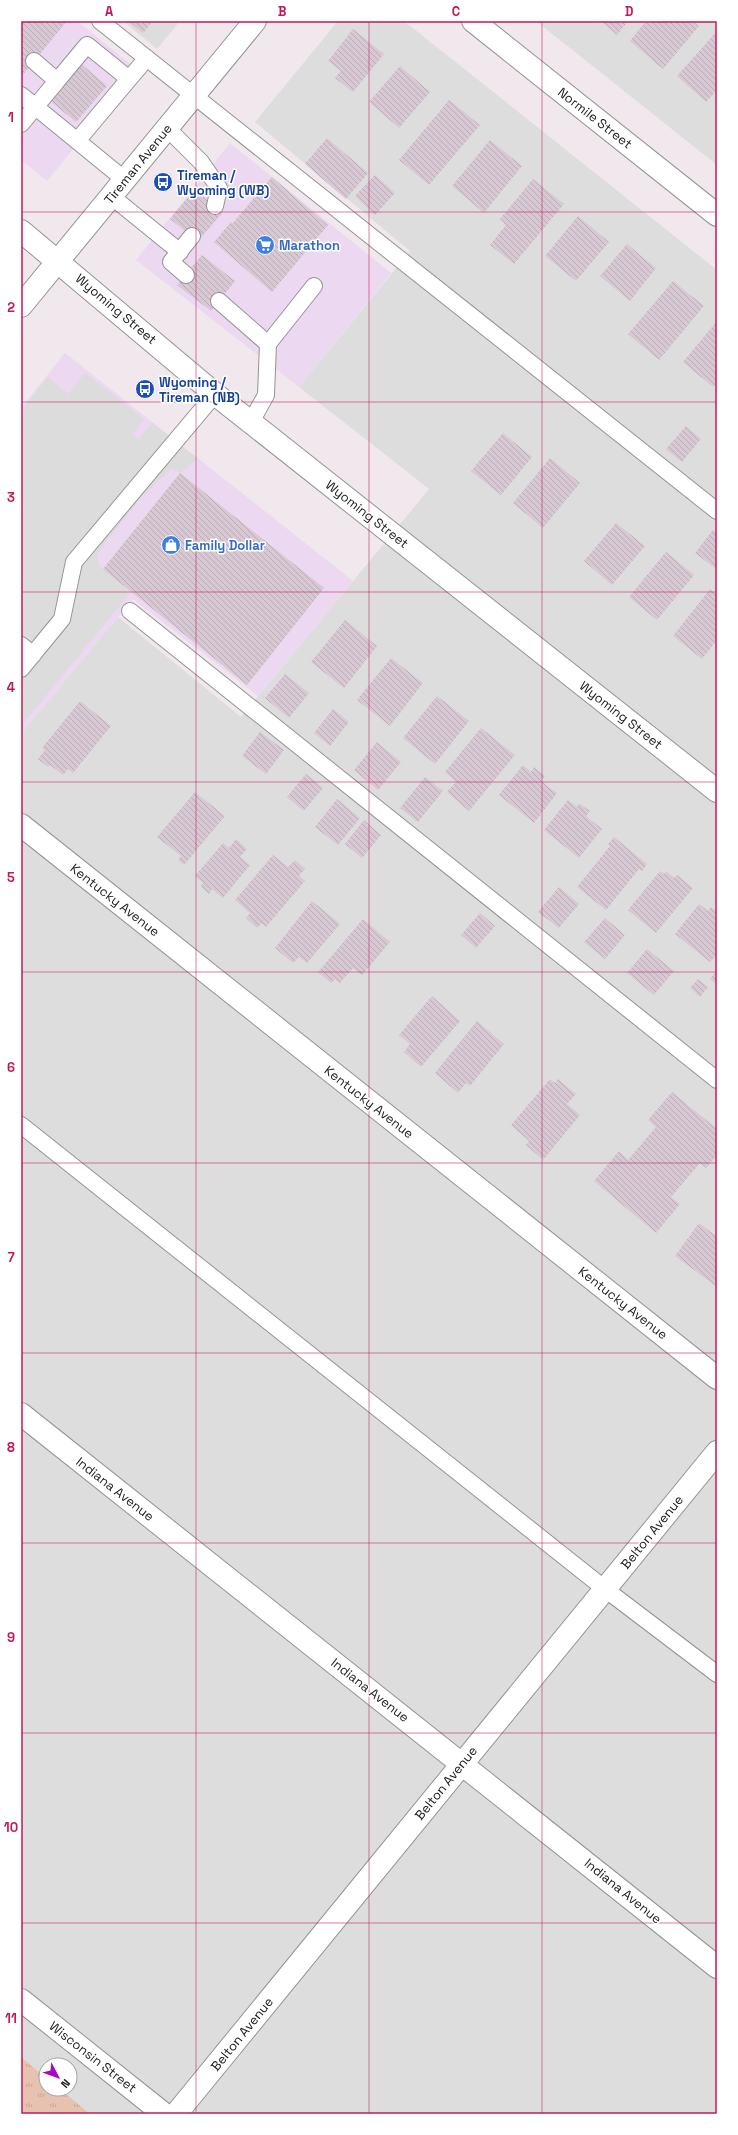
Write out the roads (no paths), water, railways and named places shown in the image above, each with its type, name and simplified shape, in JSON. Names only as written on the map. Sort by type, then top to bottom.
[{"type":"street","name":"Tireman Avenue","points":[[21,306],[255,21]]},
{"type":"street","name":"Normile Street","points":[[473,21],[717,215]]},
{"type":"street","name":"Wyoming Street","points":[[21,231],[59,261],[215,394],[717,792]]},
{"type":"street","name":"Kentucky Avenue","points":[[21,825],[717,1378]]},
{"type":"street","name":"Indiana Avenue","points":[[21,1414],[463,1763],[717,1966]]},
{"type":"street","name":"Belton Avenue","points":[[176,2114],[717,1452]]},
{"type":"street","name":"Wisconsin Street","points":[[21,2000],[164,2114]]},
{"type":"lane","points":[[100,21],[717,511]]},
{"type":"lane","points":[[21,124],[87,45],[129,80]]},
{"type":"lane","points":[[77,141],[146,58]]},
{"type":"lane","points":[[34,61],[57,80]]},
{"type":"lane","points":[[21,95],[77,141],[118,188],[180,252]]},
{"type":"lane","points":[[167,128],[201,162],[219,188],[215,206]]},
{"type":"lane","points":[[186,275],[171,262],[192,236]]},
{"type":"lane","points":[[251,422],[266,396],[268,344],[314,286]]},
{"type":"lane","points":[[219,301],[268,344]]},
{"type":"lane","points":[[21,669],[27,650],[62,619],[74,562],[215,394]]},
{"type":"lane","points":[[130,611],[717,1080]]},
{"type":"lane","points":[[21,1125],[605,1589],[717,1674]]},
{"type":"place","name":"Tireman / Wyoming (WB)","points":[[163,182]]},
{"type":"place","name":"Marathon","points":[[265,245]]},
{"type":"place","name":"Wyoming / Tireman (NB)","points":[[145,389]]},
{"type":"place","name":"Family Dollar","points":[[171,545]]}]
